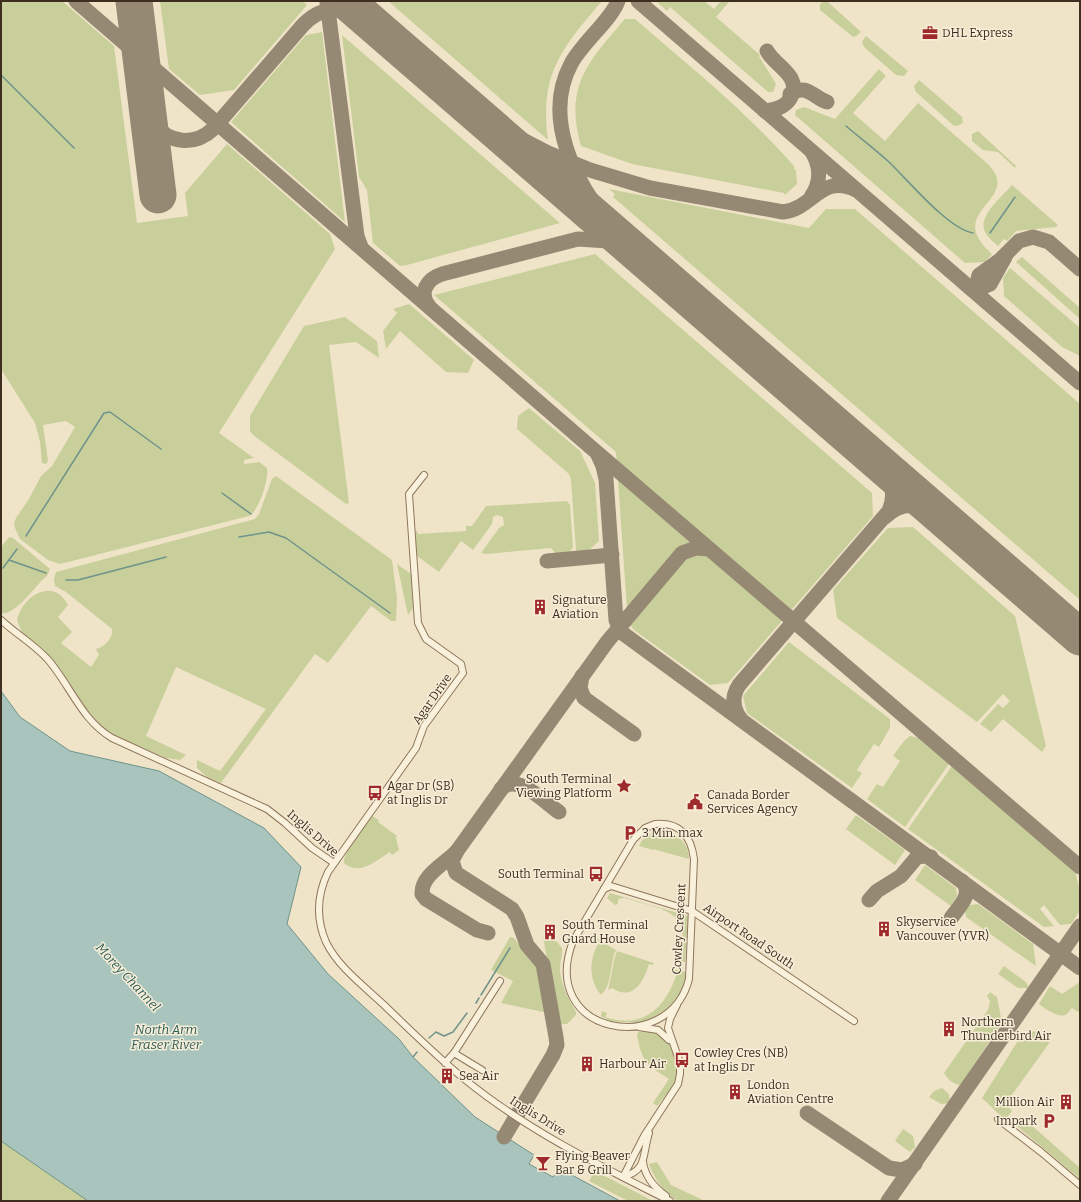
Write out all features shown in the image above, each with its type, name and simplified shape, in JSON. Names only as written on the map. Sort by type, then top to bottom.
[{"type":"street","name":"Agar Drive","points":[[334,863],[416,748],[422,730],[463,673],[461,664],[426,639],[418,623],[409,494],[424,475]]},
{"type":"street","name":"Inglis Drive","points":[[1,620],[50,662],[86,717],[102,732],[266,809],[285,822],[312,848],[334,863],[324,880],[319,902],[321,926],[327,943],[346,969],[445,1063],[503,1108],[566,1147],[671,1201]]},
{"type":"street","name":"Cowley Crescent","points":[[651,825],[666,825],[684,832],[689,838],[694,859],[692,910],[689,979],[683,994],[661,1016],[648,1023],[633,1027],[610,1026],[592,1018],[579,1006],[569,984],[567,966],[569,950],[602,891],[639,833],[651,825]]},
{"type":"street","name":"Airport Road South","points":[[602,891],[611,886],[692,910],[854,1021]]},
{"type":"street","points":[[445,1063],[454,1053],[500,981]]},
{"type":"street","points":[[622,1177],[651,1126],[675,1090],[679,1080],[680,1063],[668,1031],[668,1024],[683,994]]},
{"type":"street","points":[[633,1027],[658,1030],[672,1044]]},
{"type":"street","points":[[454,1053],[482,1070]]},
{"type":"street","points":[[998,1119],[1041,1152],[1080,1185]]},
{"type":"street","points":[[622,1177],[637,1172],[641,1166],[651,1126]]},
{"type":"street","points":[[643,1158],[644,1168],[650,1181],[671,1201]]},
{"type":"green space","points":[[1,1],[62,1],[114,46],[137,223],[188,216],[185,193],[227,144],[330,234],[335,249],[219,433],[254,458],[244,460],[244,464],[259,462],[267,468],[265,487],[260,502],[253,513],[249,516],[60,564],[48,560],[20,539],[14,523],[16,518],[29,499],[41,476],[52,466],[75,427],[66,421],[43,425],[48,461],[46,464],[42,463],[40,442],[35,423],[1,369]]},
{"type":"green space","points":[[160,1],[303,1],[307,5],[234,90],[200,95],[169,69]]},
{"type":"green space","points":[[388,1],[602,1],[575,33],[557,63],[551,79],[547,97],[546,117],[548,140]]},
{"type":"green space","points":[[656,1],[704,1],[714,9],[721,1],[730,1],[716,17],[760,55],[759,56],[776,84],[773,92],[768,92],[670,7],[667,11]]},
{"type":"green space","points":[[825,1],[861,32],[853,37],[820,10],[820,4]]},
{"type":"green space","points":[[625,19],[635,19],[756,126],[794,166],[794,169],[796,170],[797,184],[785,195],[784,193],[632,164],[581,146],[576,125],[576,107],[578,91],[583,76],[590,62]]},
{"type":"green space","points":[[322,32],[345,222],[231,122],[306,35]]},
{"type":"green space","points":[[342,35],[560,223],[400,266],[373,243],[367,190],[359,177]]},
{"type":"green space","points":[[866,36],[908,71],[904,76],[896,75],[864,47],[862,42]]},
{"type":"green space","points":[[879,69],[886,76],[853,113],[885,141],[918,103],[989,165],[996,174],[997,187],[993,196],[976,220],[975,230],[980,241],[992,254],[985,262],[965,263],[795,115],[796,110],[804,107],[835,119]]},
{"type":"green space","points":[[919,80],[962,117],[963,122],[960,125],[954,126],[916,92],[914,86]]},
{"type":"green space","points":[[978,131],[1016,166],[1015,168],[998,152],[983,150],[972,141],[972,134]]},
{"type":"green space","points":[[1012,185],[1058,225],[1056,227],[1016,231],[1007,241],[1004,239],[998,246],[989,238],[983,226],[992,207]]},
{"type":"green space","points":[[609,189],[809,228],[826,209],[855,209],[1080,404],[1080,600],[613,197],[615,194]]},
{"type":"green space","points":[[595,254],[872,493],[873,516],[728,683],[710,685],[634,630],[628,623],[616,452],[434,295]]},
{"type":"green space","points":[[1022,257],[1080,308],[1080,319],[1016,262]]},
{"type":"green space","points":[[1010,268],[1080,328],[1080,356],[1062,347],[1004,296],[1003,278]]},
{"type":"green space","points":[[409,304],[474,360],[468,373],[446,372],[400,331],[386,349],[383,331],[397,313],[393,309]]},
{"type":"green space","points":[[345,317],[377,341],[379,358],[356,342],[329,345],[349,503],[346,504],[253,435],[250,431],[250,416],[304,326]]},
{"type":"green space","points":[[529,408],[580,451],[595,483],[599,541],[589,550],[576,551],[571,480],[569,474],[517,429],[518,416]]},
{"type":"green space","points":[[276,476],[392,560],[397,598],[396,621],[391,621],[371,606],[328,663],[315,654],[221,783],[207,777],[197,768],[197,760],[220,771],[266,709],[176,667],[146,736],[186,755],[180,760],[166,758],[116,736],[103,727],[81,703],[55,662],[41,647],[22,633],[17,620],[20,611],[31,597],[47,591],[54,592],[62,596],[68,605],[58,617],[72,632],[61,643],[91,667],[99,655],[96,649],[108,642],[112,629],[66,592],[55,586],[54,579],[56,572],[255,519],[259,514],[272,479]]},
{"type":"green space","points":[[567,501],[570,505],[573,547],[570,552],[556,554],[551,548],[487,554],[481,553],[499,528],[504,525],[503,517],[497,515],[493,517],[492,524],[473,550],[461,541],[439,572],[417,556],[415,534],[417,530],[418,534],[466,531],[466,526],[472,526],[486,506]]},
{"type":"green space","points":[[913,527],[1015,616],[1046,746],[1042,752],[1003,719],[991,732],[980,724],[998,704],[1003,708],[1010,701],[1003,694],[977,722],[837,618],[833,590],[888,528]]},
{"type":"green space","points":[[9,537],[13,538],[50,569],[47,576],[19,605],[7,613],[1,613],[1,547]]},
{"type":"green space","points":[[397,564],[411,574],[413,608],[408,615]]},
{"type":"green space","points":[[789,642],[890,719],[890,728],[879,747],[874,744],[857,770],[862,773],[852,788],[747,713],[743,696]]},
{"type":"green space","points":[[910,736],[920,738],[951,761],[905,827],[867,799],[877,784],[883,787],[900,761],[893,756],[904,741]]},
{"type":"green space","points":[[954,763],[1070,849],[1080,892],[1080,911],[1071,924],[1060,925],[1044,905],[1040,909],[1054,926],[1044,927],[908,829]]},
{"type":"green space","points":[[856,815],[905,850],[895,865],[846,829]]},
{"type":"green space","points":[[372,816],[379,820],[378,822],[397,836],[396,838],[399,850],[392,855],[390,852],[368,866],[362,868],[350,867],[344,863],[344,859],[364,825]]},
{"type":"green space","points":[[662,831],[673,834],[681,840],[687,848],[689,859],[639,846],[648,835]]},
{"type":"green space","points":[[925,865],[956,888],[957,896],[951,906],[915,880]]},
{"type":"green space","points":[[610,893],[688,916],[685,962],[676,960],[677,958],[680,959],[683,943],[682,930],[678,921],[672,914],[662,909],[624,898],[618,899],[618,904],[615,905],[607,898]]},
{"type":"green space","points":[[978,904],[1033,944],[1036,966],[966,917],[965,911],[969,905]]},
{"type":"green space","points":[[544,934],[557,942],[562,948],[560,967],[561,980],[576,1012],[576,1015],[567,1024],[560,1024],[557,1020],[543,936]]},
{"type":"green space","points":[[510,937],[514,938],[523,950],[541,964],[548,1013],[501,1003],[513,981],[491,970]]},
{"type":"green space","points":[[596,938],[616,950],[609,980],[605,991],[601,995],[594,982],[591,969],[593,955],[599,942]]},
{"type":"green space","points":[[617,951],[654,963],[653,965],[649,964],[641,983],[632,991],[626,993],[619,992],[612,988],[608,990]]},
{"type":"green space","points":[[1004,966],[1026,982],[1029,988],[1018,988],[998,974]]},
{"type":"green space","points":[[673,969],[686,972],[686,980],[674,1002],[661,1013],[641,1022],[619,1022],[606,1019],[601,1016],[602,1011],[607,1013],[605,1017],[619,1020],[631,1020],[642,1018],[652,1013],[667,996],[677,973],[673,971]]},
{"type":"green space","points":[[1080,982],[1080,1013],[1072,1008],[1068,1013],[1062,1016],[1047,1010],[1039,1004],[1050,986],[1062,994]]},
{"type":"green space","points":[[990,992],[997,997],[1002,1023],[960,1085],[955,1084],[944,1073],[988,1010],[990,1001],[987,996]]},
{"type":"green space","points":[[1034,1031],[1050,1042],[1006,1103],[1012,1111],[1005,1120],[982,1098],[1021,1036]]},
{"type":"green space","points":[[638,1032],[658,1032],[667,1041],[674,1054],[677,1069],[676,1081],[657,1106],[653,1103],[669,1079],[650,1066],[643,1057],[637,1035]]},
{"type":"green space","points":[[1,1076],[192,1201],[1,1201]]},
{"type":"green space","points":[[942,1088],[949,1094],[950,1103],[941,1104],[929,1097],[934,1091]]},
{"type":"green space","points":[[1021,1116],[1080,1168],[1080,1179],[1018,1127],[1018,1121]]},
{"type":"green space","points":[[903,1129],[913,1136],[915,1147],[910,1152],[895,1141]]},
{"type":"green space","points":[[657,1162],[671,1185],[705,1201],[680,1201],[668,1194],[656,1179],[649,1164]]},
{"type":"green space","points":[[595,1171],[653,1201],[628,1201],[589,1181]]},
{"type":"water","name":"North Arm Fraser River","points":[[1,691],[20,717],[70,751],[159,771],[264,828],[301,867],[287,924],[328,974],[399,1039],[413,1057],[475,1117],[534,1155],[529,1164],[553,1177],[559,1168],[620,1201],[88,1201],[1,1141]]},
{"type":"waterway","points":[[1,75],[74,148]]},
{"type":"waterway","points":[[846,126],[889,162],[940,214],[963,230],[973,233]]},
{"type":"waterway","points":[[990,233],[1015,197]]},
{"type":"waterway","points":[[26,536],[104,413],[110,412],[161,449]]},
{"type":"waterway","points":[[222,493],[251,514]]},
{"type":"waterway","points":[[239,537],[269,532],[286,538],[390,613]]},
{"type":"waterway","points":[[3,568],[17,549]]},
{"type":"waterway","points":[[66,580],[78,580],[166,557]]},
{"type":"waterway","points":[[9,560],[46,573]]},
{"type":"waterway","points":[[481,995],[510,948]]},
{"type":"waterway","points":[[476,1003],[479,998]]},
{"type":"waterway","points":[[429,1038],[436,1032],[444,1036],[453,1032],[467,1013]]},
{"type":"waterway","points":[[413,1057],[417,1052]]},
{"type":"taxiway","points":[[76,1],[594,450],[1080,867]]},
{"type":"taxiway","points":[[618,1],[610,16],[582,48],[571,64],[563,85],[560,106],[561,128],[575,170],[585,190],[611,225],[647,262]]},
{"type":"taxiway","points":[[638,1],[1080,383]]},
{"type":"taxiway","points":[[327,2],[357,236],[361,247]]},
{"type":"taxiway","points":[[147,102],[154,123],[167,135],[174,139],[182,140],[198,138],[213,129],[303,25],[312,17],[321,12],[340,10],[358,16],[376,28]]},
{"type":"taxiway","points":[[765,111],[777,109],[783,106],[791,97],[793,90],[793,83],[790,77],[767,51]]},
{"type":"taxiway","points":[[790,94],[796,91],[805,90],[827,102]]},
{"type":"taxiway","points":[[452,93],[513,135],[548,153],[590,170],[650,188],[783,212],[802,205],[825,189],[834,186],[844,186],[856,190]]},
{"type":"taxiway","points":[[811,197],[817,186],[819,175],[817,163],[812,152]]},
{"type":"taxiway","points":[[982,298],[976,288],[979,275],[1000,260],[1019,241],[1033,237],[1049,242],[1080,269]]},
{"type":"taxiway","points":[[429,306],[424,296],[424,291],[432,279],[442,274],[578,239],[608,241],[630,251]]},
{"type":"taxiway","points":[[969,287],[978,289],[990,284],[1005,257]]},
{"type":"taxiway","points":[[598,455],[603,466],[606,479],[616,620],[621,632],[1080,968]]},
{"type":"taxiway","points":[[740,718],[734,706],[734,697],[739,685],[889,511],[893,495],[890,481],[872,457]]},
{"type":"taxiway","points":[[885,517],[900,507],[916,506],[931,511],[946,521]]},
{"type":"taxiway","points":[[488,933],[477,930],[426,899],[422,894],[426,881],[435,870],[457,851],[607,642],[682,553],[696,548],[709,549]]},
{"type":"taxiway","points":[[547,561],[612,555]]},
{"type":"taxiway","points":[[582,676],[580,688],[584,698],[634,734]]},
{"type":"taxiway","points":[[501,789],[507,785],[515,784],[522,786],[530,790],[559,812]]},
{"type":"taxiway","points":[[457,851],[452,861],[456,873],[512,909],[517,917],[527,945],[543,964],[556,1037],[557,1045],[553,1055],[504,1137]]},
{"type":"taxiway","points":[[869,900],[877,891],[901,876],[917,857],[931,857]]},
{"type":"taxiway","points":[[951,918],[961,905],[966,895],[965,886],[962,881]]},
{"type":"taxiway","points":[[888,1201],[1080,926]]},
{"type":"taxiway","points":[[807,1113],[889,1168],[902,1170],[915,1164]]},
{"type":"runway","points":[[134,1],[158,195]]},
{"type":"runway","points":[[346,1],[1080,637]]},
{"type":"place","name":"DHL Express","points":[[930,33]]},
{"type":"place","name":"Signature Aviation","points":[[540,607]]},
{"type":"place","name":"South Terminal Viewing Platform","points":[[624,786]]},
{"type":"place","name":"Agar Dr (SB) at Inglis Dr","points":[[375,793]]},
{"type":"place","name":"Canada Border Services Agency","points":[[695,802]]},
{"type":"place","name":"3 Min. max","points":[[630,833]]},
{"type":"place","name":"South Terminal","points":[[596,874]]},
{"type":"place","name":"Skyservice Vancouver (YVR)","points":[[884,929]]},
{"type":"place","name":"South Terminal Guard House","points":[[550,932]]},
{"type":"place","name":"Northern Thunderbird Air","points":[[949,1029]]},
{"type":"place","name":"Cowley Cres (NB) at Inglis Dr","points":[[682,1060]]},
{"type":"place","name":"Harbour Air","points":[[587,1064]]},
{"type":"place","name":"Sea Air","points":[[447,1076]]},
{"type":"place","name":"London Aviation Centre","points":[[735,1092]]},
{"type":"place","name":"Million Air","points":[[1066,1102]]},
{"type":"place","name":"Impark","points":[[1049,1121]]},
{"type":"place","name":"Flying Beaver Bar & Grill","points":[[543,1163]]},
{"type":"water label","name":"Morey Channel","points":[[128,977]]}]
